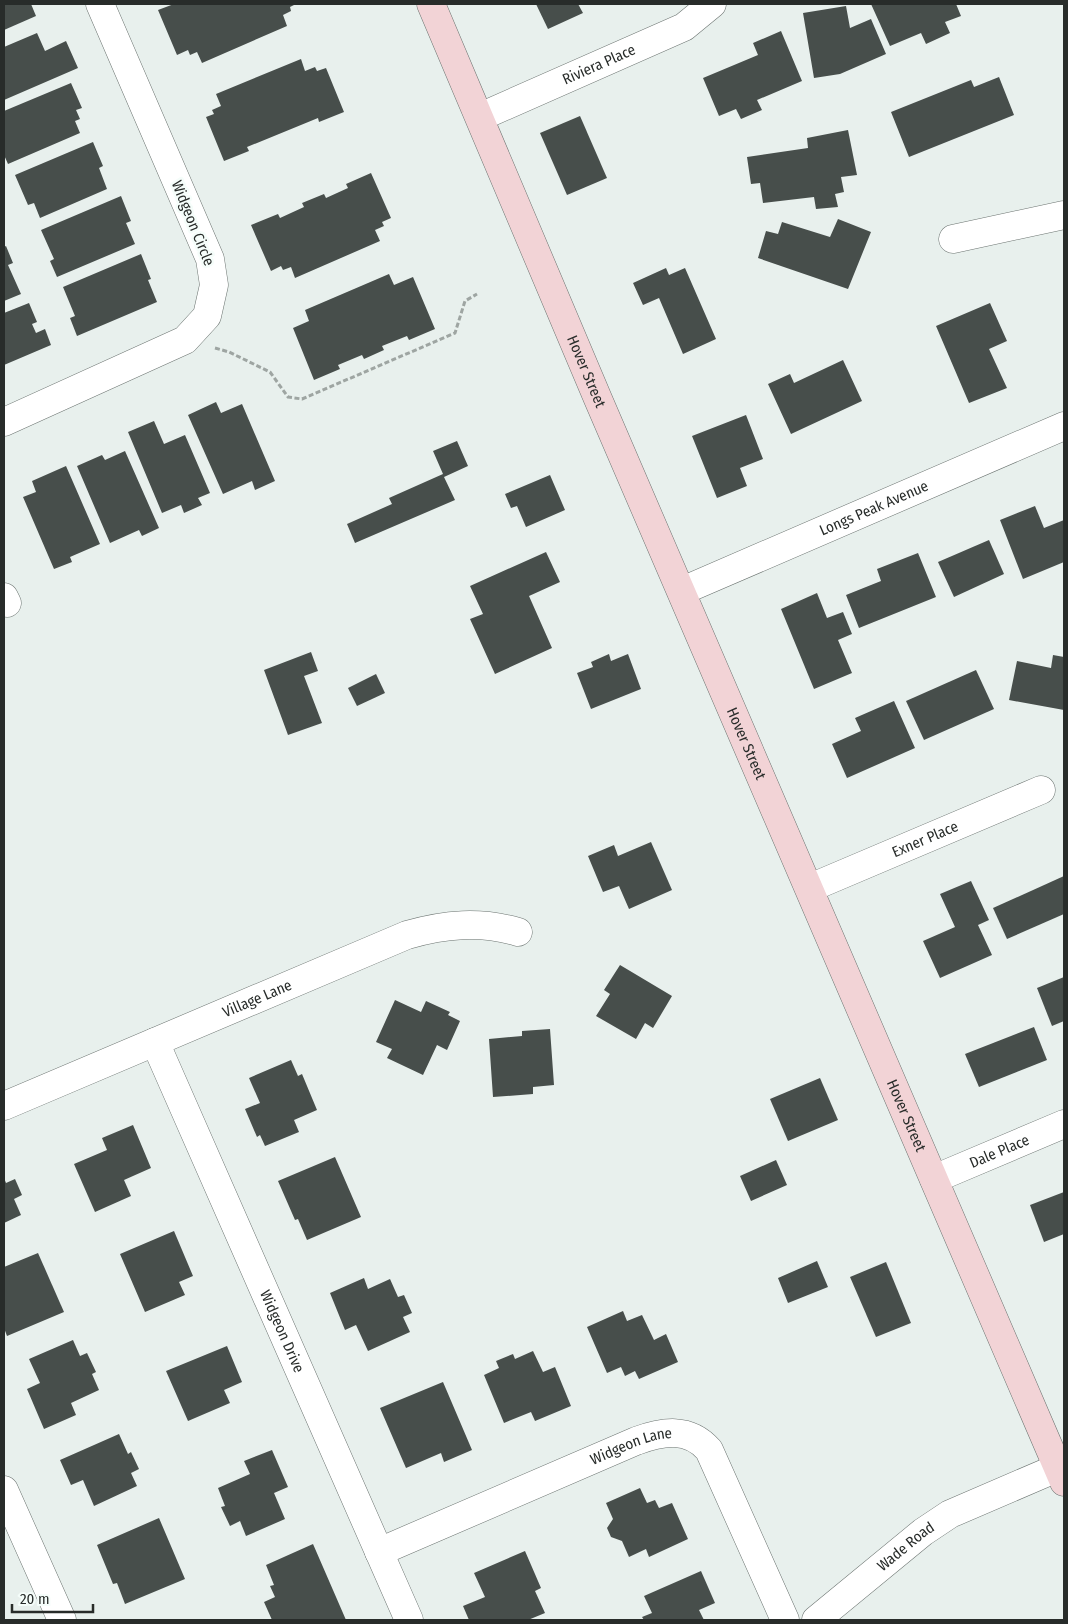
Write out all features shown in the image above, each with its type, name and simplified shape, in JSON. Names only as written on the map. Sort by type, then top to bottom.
[{"type":"main road","name":"Hover Street","points":[[431,4],[934,1179],[1062,1472]]},
{"type":"street","name":"Widgeon Circle","points":[[4,422],[185,340],[207,316],[214,285],[210,259],[100,4]]},
{"type":"street","name":"Riviera Place","points":[[480,117],[684,26],[712,4]]},
{"type":"street","points":[[953,239],[1064,215]]},
{"type":"street","name":"Longs Peak Avenue","points":[[682,590],[1064,426]]},
{"type":"street","name":"Exner Place","points":[[810,888],[1040,790]]},
{"type":"street","name":"Village Lane","points":[[4,1106],[407,935],[444,926],[462,924],[489,926],[518,932]]},
{"type":"street","name":"Widgeon Drive","points":[[154,1042],[409,1620]]},
{"type":"street","name":"Dale Place","points":[[934,1179],[1064,1124]]},
{"type":"street","name":"Widgeon Lane","points":[[379,1552],[636,1441],[663,1433],[687,1434],[705,1444],[717,1463],[785,1620]]},
{"type":"street","name":"Wade Road","points":[[816,1620],[930,1526],[962,1508],[1006,1489],[1062,1472]]},
{"type":"street","points":[[4,1492],[62,1620]]},
{"type":"path","points":[[185,340],[229,352],[261,367],[270,372],[288,397],[302,399],[455,333],[465,301],[477,294]]},
{"type":"building","points":[[4,4],[31,4],[36,16],[4,30]]},
{"type":"building","points":[[174,4],[296,4],[290,7],[291,11],[283,15],[287,26],[202,63],[197,52],[190,55],[188,50],[177,55],[158,10]]},
{"type":"building","points":[[536,4],[578,4],[583,13],[548,29]]},
{"type":"building","points":[[871,4],[956,4],[961,16],[945,22],[950,33],[926,44],[921,33],[890,46]]},
{"type":"building","points":[[846,6],[850,28],[871,19],[886,54],[840,74],[814,78],[803,13]]},
{"type":"building","points":[[781,31],[802,81],[757,100],[762,110],[741,119],[736,109],[719,116],[703,78],[758,55],[753,43]]},
{"type":"building","points":[[37,33],[45,51],[66,41],[78,68],[4,100],[4,47]]},
{"type":"building","points":[[301,59],[305,71],[315,67],[317,71],[326,68],[344,112],[319,122],[318,118],[247,147],[249,151],[224,161],[206,117],[214,114],[212,110],[221,106],[216,94]]},
{"type":"building","points":[[999,77],[1014,115],[909,157],[891,112],[971,80],[974,87]]},
{"type":"building","points":[[71,83],[82,108],[76,110],[80,119],[75,121],[80,133],[8,164],[4,155],[4,111]]},
{"type":"building","points":[[580,116],[607,178],[567,195],[540,133]]},
{"type":"building","points":[[848,130],[857,175],[841,177],[844,192],[835,194],[838,207],[816,209],[814,197],[763,203],[760,183],[751,184],[747,157],[808,148],[807,138]]},
{"type":"building","points":[[93,142],[103,166],[99,168],[107,189],[40,218],[34,203],[28,205],[15,175]]},
{"type":"building","points":[[371,173],[391,218],[382,222],[384,226],[375,230],[380,241],[295,278],[291,267],[283,270],[281,266],[271,271],[251,225],[278,214],[280,218],[304,207],[302,203],[324,194],[326,198],[348,188],[346,184]]},
{"type":"building","points":[[121,196],[131,221],[126,223],[135,244],[57,277],[50,261],[54,259],[41,230]]},
{"type":"building","points":[[838,219],[871,232],[848,289],[758,258],[766,231],[778,234],[782,222],[830,237]]},
{"type":"building","points":[[6,246],[13,263],[8,265],[21,294],[4,301],[4,247]]},
{"type":"building","points":[[141,254],[151,279],[148,280],[157,302],[77,336],[70,318],[75,316],[63,287]]},
{"type":"building","points":[[666,268],[669,275],[685,268],[716,339],[683,354],[659,298],[643,305],[633,283]]},
{"type":"building","points":[[389,274],[394,285],[413,277],[435,329],[409,340],[407,336],[382,346],[384,350],[364,359],[362,355],[338,365],[340,369],[314,380],[293,328],[309,321],[305,310]]},
{"type":"building","points":[[29,303],[37,322],[32,324],[36,333],[45,329],[51,345],[4,365],[4,313]]},
{"type":"building","points":[[990,303],[1007,341],[989,349],[1007,388],[969,403],[936,326]]},
{"type":"building","points":[[843,360],[862,401],[791,434],[768,384],[790,374],[794,383]]},
{"type":"building","points":[[216,402],[221,413],[242,404],[275,481],[255,490],[252,481],[223,494],[188,415]]},
{"type":"building","points":[[746,415],[763,459],[740,468],[747,486],[717,498],[692,436]]},
{"type":"building","points":[[154,421],[164,444],[185,435],[210,493],[198,498],[202,505],[184,513],[181,505],[162,513],[128,432]]},
{"type":"building","points":[[457,441],[468,466],[444,477],[455,500],[355,543],[347,524],[392,504],[389,498],[443,474],[433,451]]},
{"type":"building","points":[[125,451],[159,528],[142,536],[139,530],[110,543],[77,466],[102,455],[105,460]]},
{"type":"building","points":[[66,466],[100,544],[70,557],[72,562],[54,569],[23,497],[36,492],[32,481]]},
{"type":"building","points":[[550,475],[565,510],[526,527],[517,506],[511,508],[505,494]]},
{"type":"building","points":[[1035,506],[1044,528],[1064,520],[1064,562],[1023,579],[1000,520]]},
{"type":"building","points":[[989,540],[1004,574],[954,597],[938,562]]},
{"type":"building","points":[[546,552],[560,582],[529,596],[552,648],[495,674],[470,619],[483,614],[470,586]]},
{"type":"building","points":[[918,553],[936,597],[859,628],[846,595],[881,581],[877,569]]},
{"type":"building","points":[[817,593],[827,618],[843,612],[852,634],[838,640],[852,673],[814,689],[781,609]]},
{"type":"building","points":[[311,652],[318,671],[304,676],[322,723],[288,735],[264,670]]},
{"type":"building","points":[[609,654],[611,661],[628,654],[641,689],[591,709],[577,673],[593,667],[591,662]]},
{"type":"building","points":[[1053,655],[1064,657],[1064,710],[1009,700],[1017,661],[1051,668]]},
{"type":"building","points":[[976,670],[994,709],[924,740],[906,701]]},
{"type":"building","points":[[376,674],[385,693],[357,706],[348,688]]},
{"type":"building","points":[[894,701],[915,748],[847,778],[832,744],[861,731],[855,718]]},
{"type":"building","points":[[651,842],[672,890],[629,909],[619,886],[603,892],[588,856],[614,845],[618,856]]},
{"type":"building","points":[[1064,876],[1064,914],[1007,939],[993,908]]},
{"type":"building","points":[[971,881],[989,920],[978,925],[992,955],[940,978],[923,941],[955,927],[940,894]]},
{"type":"building","points":[[620,965],[672,996],[653,1028],[645,1023],[636,1039],[596,1016],[610,994],[604,990]]},
{"type":"building","points":[[1064,977],[1064,1021],[1052,1026],[1037,988]]},
{"type":"building","points":[[395,1000],[421,1012],[426,1001],[450,1012],[448,1015],[460,1021],[447,1050],[437,1045],[423,1075],[387,1058],[392,1049],[376,1042]]},
{"type":"building","points":[[1034,1027],[1047,1060],[979,1087],[965,1054]]},
{"type":"building","points":[[550,1029],[554,1085],[533,1087],[533,1094],[493,1097],[489,1039],[522,1036],[522,1031]]},
{"type":"building","points":[[291,1060],[298,1076],[302,1074],[317,1110],[294,1120],[299,1132],[265,1146],[260,1135],[257,1137],[245,1109],[260,1103],[249,1078]]},
{"type":"building","points":[[820,1078],[838,1120],[788,1141],[770,1099]]},
{"type":"building","points":[[133,1125],[151,1168],[124,1180],[131,1196],[95,1212],[74,1164],[107,1150],[102,1138]]},
{"type":"building","points":[[335,1157],[361,1217],[307,1240],[298,1219],[295,1220],[278,1181]]},
{"type":"building","points":[[776,1160],[787,1185],[751,1201],[740,1176]]},
{"type":"building","points":[[4,1178],[6,1183],[15,1179],[22,1195],[14,1199],[21,1215],[4,1223]]},
{"type":"building","points":[[1064,1192],[1064,1234],[1044,1242],[1030,1205]]},
{"type":"building","points":[[174,1231],[193,1276],[179,1282],[185,1295],[145,1312],[120,1254]]},
{"type":"building","points":[[38,1253],[64,1312],[7,1336],[4,1328],[4,1267]]},
{"type":"building","points":[[817,1261],[828,1287],[788,1303],[778,1278]]},
{"type":"building","points":[[886,1262],[911,1323],[876,1337],[850,1277]]},
{"type":"building","points":[[364,1278],[368,1289],[390,1279],[398,1297],[404,1295],[412,1313],[403,1317],[410,1332],[368,1351],[356,1325],[345,1330],[330,1293]]},
{"type":"building","points":[[623,1311],[627,1321],[642,1315],[654,1340],[666,1334],[678,1362],[639,1379],[635,1371],[625,1376],[621,1367],[607,1373],[587,1327]]},
{"type":"building","points":[[73,1340],[80,1356],[87,1353],[96,1372],[92,1374],[99,1390],[71,1403],[76,1415],[44,1429],[27,1389],[40,1383],[29,1359]]},
{"type":"building","points":[[227,1346],[242,1382],[224,1390],[230,1403],[188,1421],[166,1371]]},
{"type":"building","points":[[533,1351],[543,1372],[555,1367],[571,1406],[535,1421],[531,1412],[504,1423],[484,1375],[499,1368],[496,1361],[513,1354],[515,1359]]},
{"type":"building","points":[[443,1382],[472,1450],[444,1462],[441,1453],[406,1468],[380,1408]]},
{"type":"building","points":[[119,1434],[128,1454],[131,1452],[139,1469],[131,1473],[137,1486],[94,1506],[83,1480],[71,1485],[60,1460]]},
{"type":"building","points":[[272,1450],[288,1487],[274,1493],[285,1519],[246,1536],[240,1521],[230,1526],[221,1507],[225,1506],[218,1488],[250,1474],[244,1461]]},
{"type":"building","points":[[640,1488],[647,1503],[655,1500],[659,1508],[672,1503],[688,1539],[649,1557],[646,1549],[629,1557],[622,1541],[611,1537],[607,1528],[613,1519],[606,1503]]},
{"type":"building","points":[[159,1518],[185,1579],[125,1604],[117,1583],[113,1584],[97,1545]]},
{"type":"building","points":[[313,1544],[346,1620],[272,1620],[264,1602],[275,1597],[270,1586],[274,1585],[266,1565]]},
{"type":"building","points":[[525,1551],[541,1588],[535,1591],[545,1613],[528,1620],[469,1620],[463,1606],[485,1597],[474,1573]]},
{"type":"building","points":[[701,1571],[715,1603],[699,1610],[704,1620],[644,1620],[642,1617],[652,1613],[644,1596]]}]
